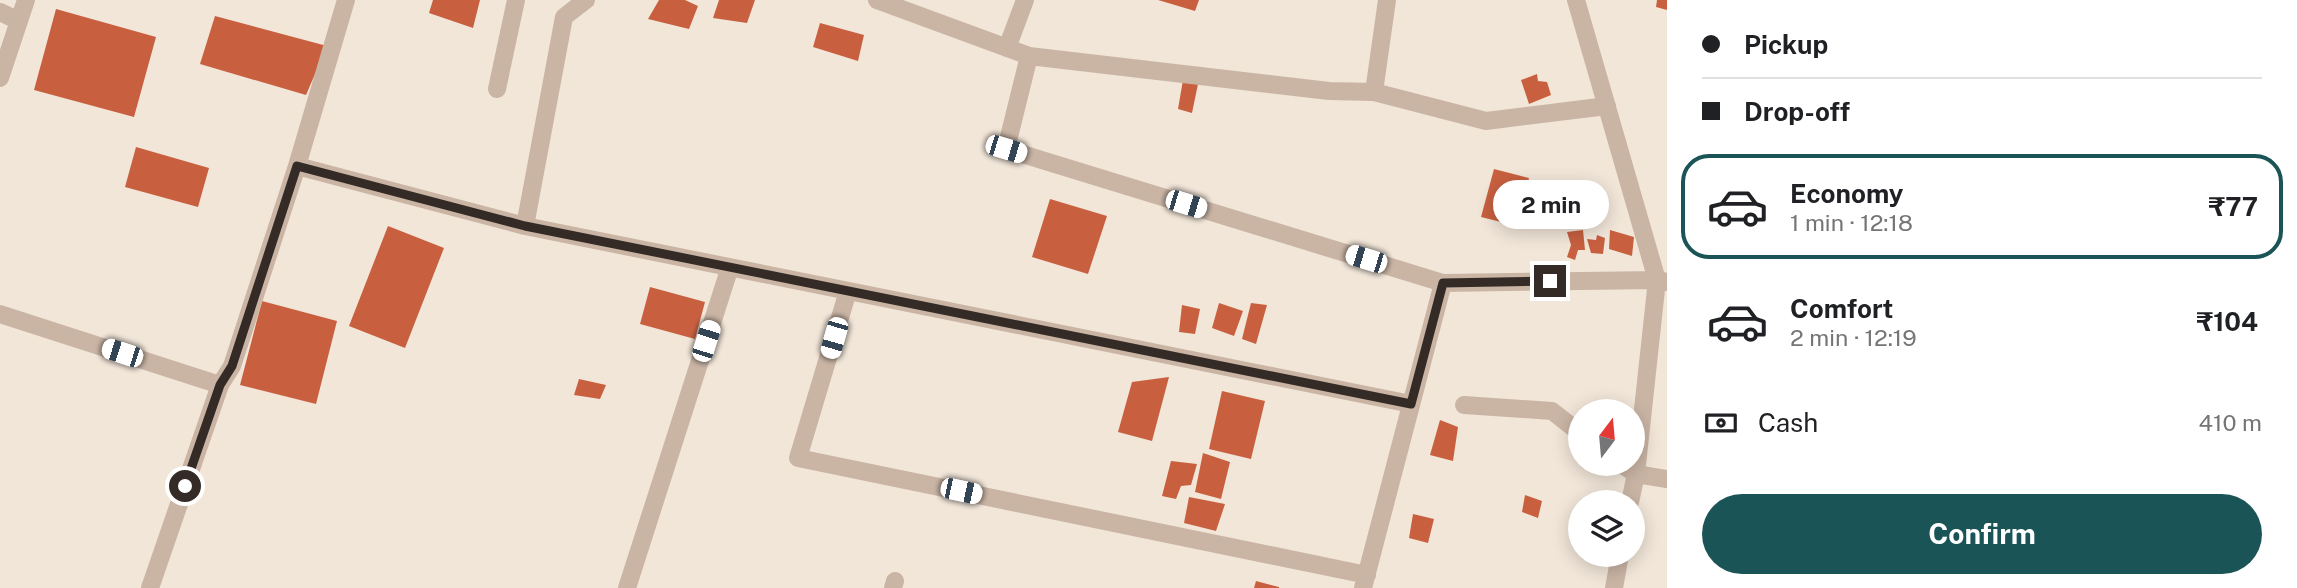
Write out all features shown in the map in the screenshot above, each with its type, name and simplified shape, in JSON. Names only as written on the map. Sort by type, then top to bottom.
[{"type":"street","points":[[0,78],[26,0]]},
{"type":"street","points":[[149,588],[220,385],[232,366],[297,166],[346,0]]},
{"type":"street","points":[[497,89],[516,0]]},
{"type":"street","points":[[525,226],[564,17],[586,0]]},
{"type":"street","points":[[877,0],[1029,56],[1329,91],[1374,92],[1486,121],[1607,106]]},
{"type":"street","points":[[925,18],[931,0]]},
{"type":"street","points":[[1007,48],[1025,0]]},
{"type":"street","points":[[1374,92],[1387,0]]},
{"type":"street","points":[[1576,0],[1662,281],[1641,399]]},
{"type":"street","points":[[0,12],[19,21]]},
{"type":"street","points":[[1029,56],[1006,149],[1443,283],[1662,281]]},
{"type":"street","points":[[297,166],[525,226],[1411,404]]},
{"type":"street","points":[[627,588],[730,267]]},
{"type":"street","points":[[848,291],[798,458],[1365,581],[1443,283]]},
{"type":"street","points":[[0,314],[220,385]]},
{"type":"street","points":[[1464,405],[1552,411],[1568,424]]},
{"type":"street","points":[[1645,473],[1667,479]]},
{"type":"street","points":[[1614,588],[1618,567]]},
{"type":"building","points":[[433,0],[480,0],[473,28],[429,13]]},
{"type":"building","points":[[659,0],[685,0],[698,6],[689,29],[648,19]]},
{"type":"building","points":[[719,0],[755,0],[747,23],[713,18]]},
{"type":"building","points":[[1158,0],[1199,0],[1195,11]]},
{"type":"building","points":[[1657,0],[1667,0],[1667,10],[1656,7]]},
{"type":"building","points":[[56,9],[156,37],[134,117],[34,90]]},
{"type":"building","points":[[215,16],[327,46],[306,95],[200,64]]},
{"type":"building","points":[[820,23],[864,35],[858,61],[813,47]]},
{"type":"building","points":[[1537,74],[1538,81],[1547,82],[1551,95],[1529,104],[1521,80]]},
{"type":"building","points":[[1183,80],[1198,84],[1192,113],[1178,109]]},
{"type":"building","points":[[136,147],[209,168],[198,207],[125,187]]},
{"type":"building","points":[[1494,169],[1529,178],[1517,226],[1481,217]]},
{"type":"building","points":[[1572,192],[1576,200],[1574,209],[1558,210],[1556,194]]},
{"type":"building","points":[[1050,199],[1107,216],[1088,274],[1032,257]]},
{"type":"building","points":[[388,226],[444,248],[405,348],[349,326]]},
{"type":"building","points":[[1583,230],[1585,250],[1578,250],[1575,260],[1567,257],[1571,245],[1567,232]]},
{"type":"building","points":[[1610,230],[1634,237],[1632,256],[1609,249]]},
{"type":"building","points":[[1597,235],[1605,238],[1603,254],[1591,253],[1587,239],[1596,240]]},
{"type":"building","points":[[650,287],[705,302],[695,339],[640,324]]},
{"type":"building","points":[[262,301],[337,321],[316,404],[240,385]]},
{"type":"building","points":[[1219,303],[1243,311],[1234,336],[1212,328]]},
{"type":"building","points":[[1251,303],[1267,305],[1256,344],[1242,339]]},
{"type":"building","points":[[1182,305],[1200,309],[1195,334],[1179,332]]},
{"type":"building","points":[[1169,377],[1152,441],[1118,432],[1132,382]]},
{"type":"building","points":[[579,379],[606,385],[600,399],[574,395]]},
{"type":"building","points":[[1222,391],[1265,401],[1251,459],[1209,449]]},
{"type":"building","points":[[1440,420],[1458,427],[1453,461],[1430,455]]},
{"type":"building","points":[[1203,453],[1230,462],[1221,499],[1195,492]]},
{"type":"building","points":[[1171,461],[1197,464],[1191,485],[1181,486],[1176,499],[1162,496]]},
{"type":"building","points":[[1525,495],[1542,501],[1538,518],[1522,512]]},
{"type":"building","points":[[1189,497],[1225,504],[1216,531],[1184,523]]},
{"type":"building","points":[[1413,514],[1434,519],[1428,543],[1409,538]]},
{"type":"building","points":[[1256,581],[1279,587],[1279,588],[1254,588]]},
{"type":"route","points":[[185,486],[220,385],[232,366],[297,166],[525,226],[1411,404],[1443,283],[1550,281]]}]
